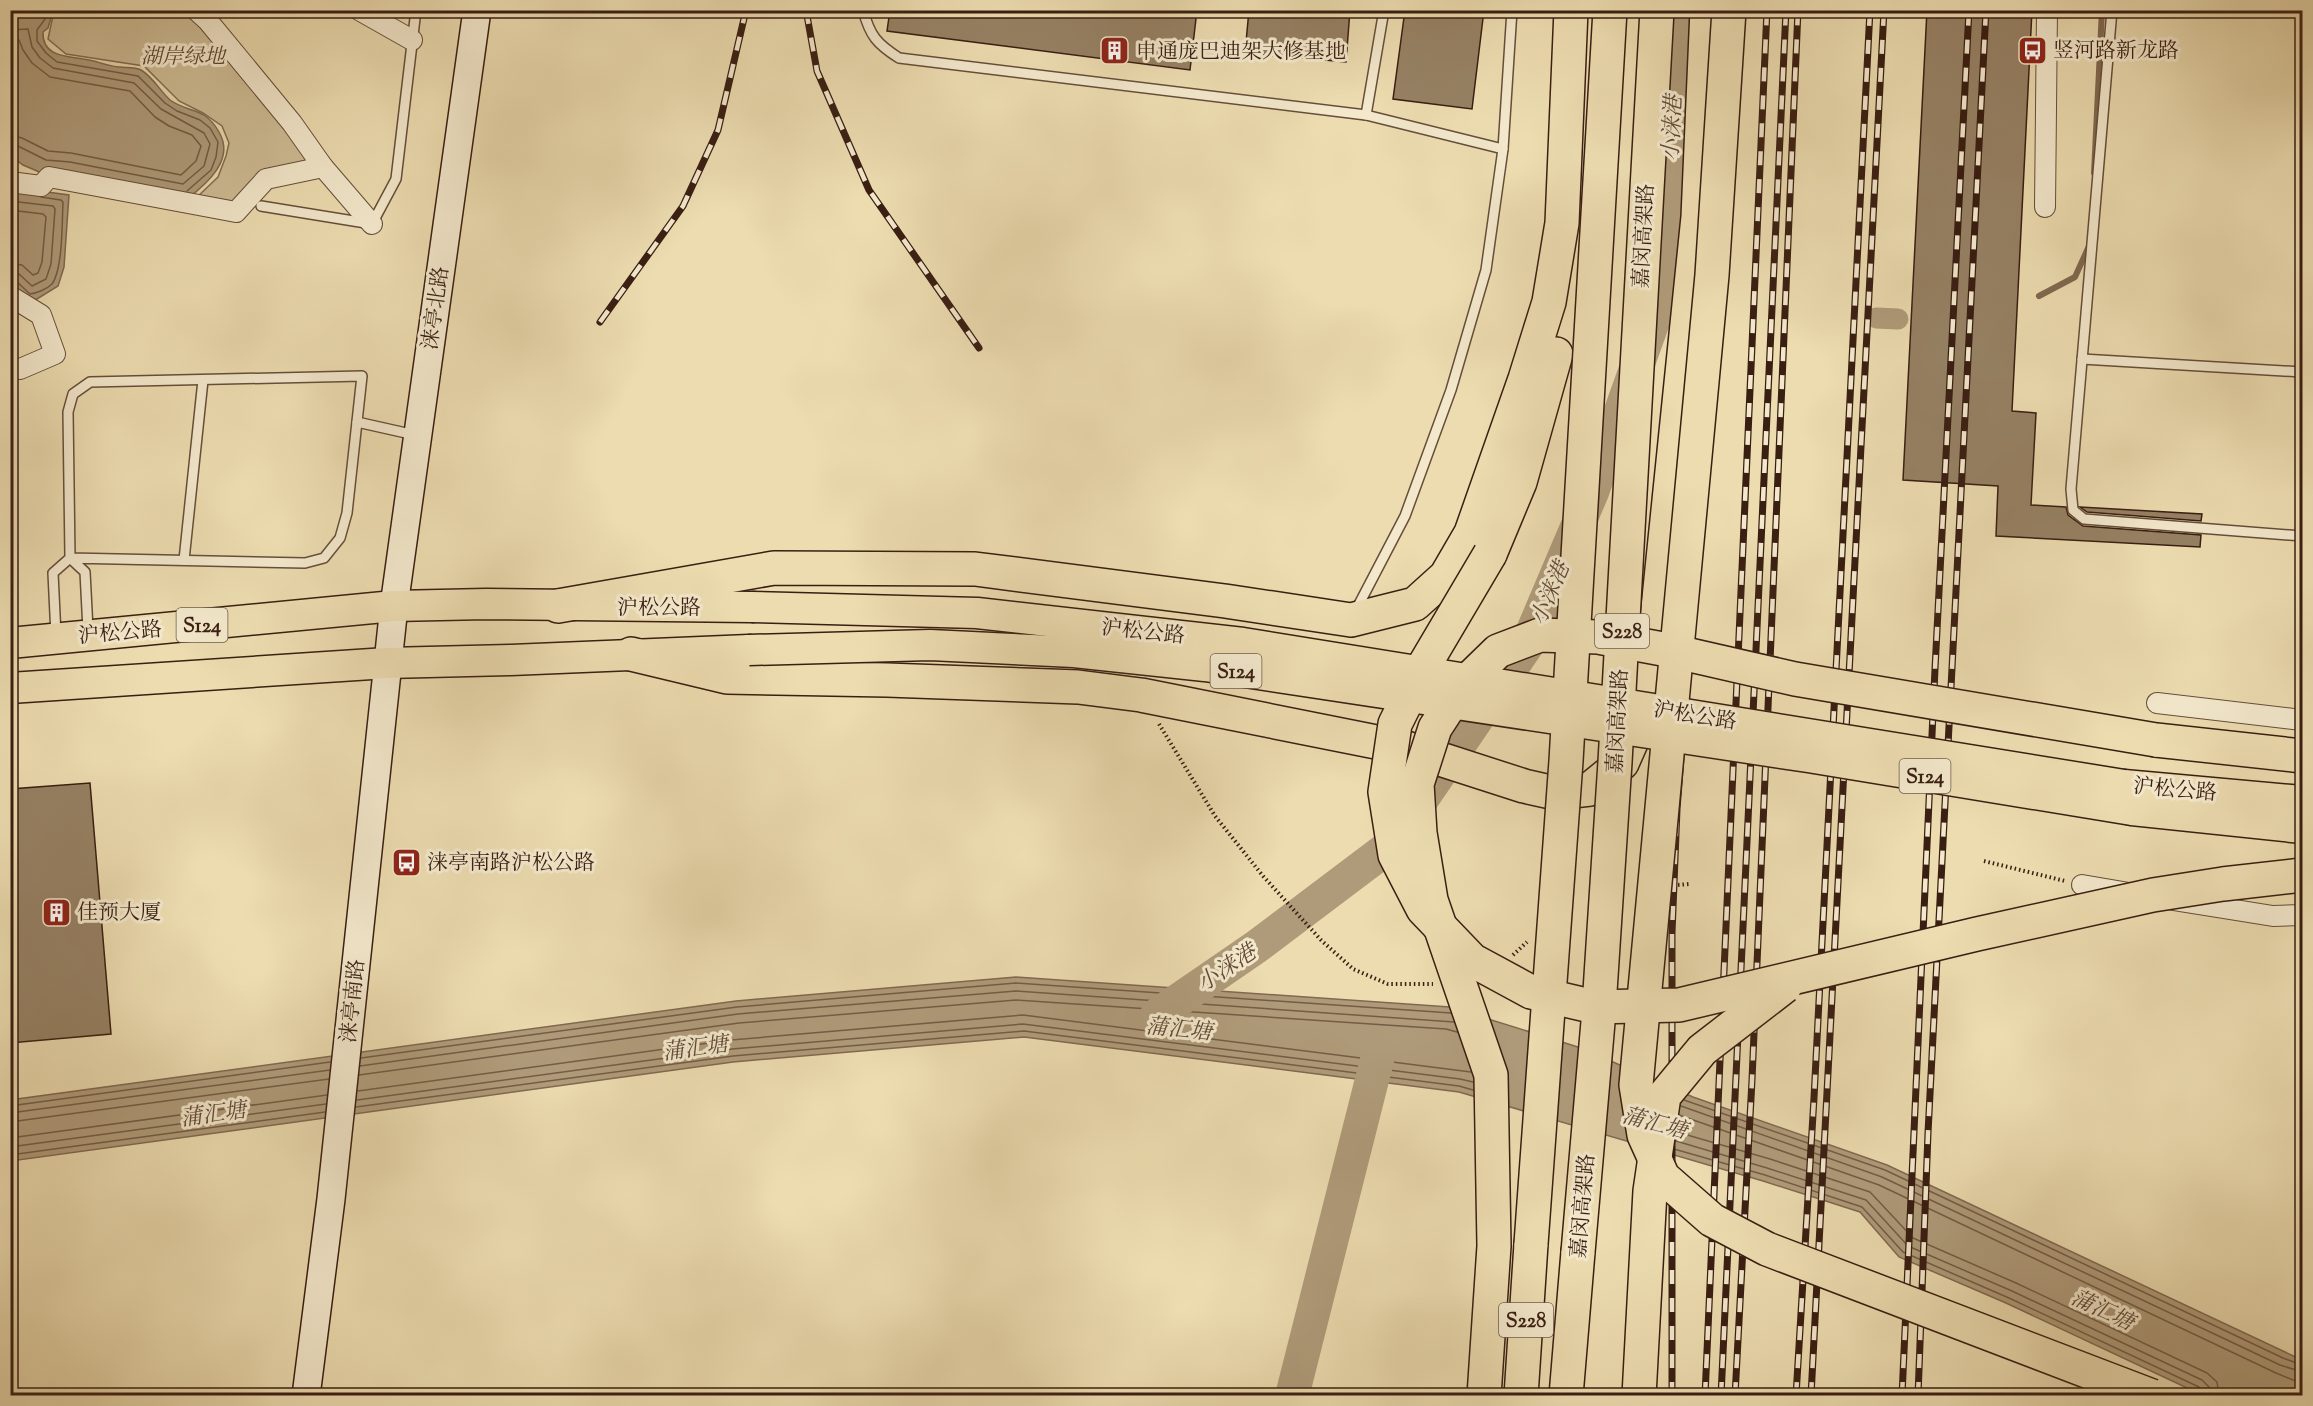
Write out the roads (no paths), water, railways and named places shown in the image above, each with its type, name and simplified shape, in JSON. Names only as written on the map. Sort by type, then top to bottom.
[{"type":"highway","points":[[558,606],[774,568],[975,569],[1225,601],[1351,620],[1415,604],[1446,576],[1475,522],[1526,379],[1549,302],[1562,223],[1571,10]]},
{"type":"highway","points":[[1593,10],[1586,177],[1564,326],[1520,482],[1494,544],[1459,609],[1425,664],[1395,724],[1385,792],[1395,855],[1423,909],[1472,960],[1531,992],[1595,1007],[1679,1005],[2153,895],[2302,875]]},
{"type":"highway","name":"S228","points":[[1521,1395],[1568,727],[1610,10]]},
{"type":"highway","name":"嘉闵高架路","points":[[1566,1395],[1601,987],[1657,10]]},
{"type":"highway","points":[[631,654],[727,677],[1077,687],[1141,695],[1406,748],[1517,784],[1556,793],[1590,789],[1622,763],[1641,720],[1652,667],[1698,217],[1707,10]]},
{"type":"highway","points":[[1729,10],[1712,274],[1636,1085],[1644,1135],[1663,1177],[1713,1220],[1767,1249],[2152,1395]]},
{"type":"highway","points":[[1484,1395],[1494,1246],[1491,1075],[1431,900],[1420,833],[1417,784],[1435,728],[1463,685],[1498,651],[1540,635],[1598,637],[1701,657],[1795,679],[2156,740],[2302,756]]},
{"type":"highway","points":[[1639,1395],[1650,1191],[1664,1096],[1702,1050],[1793,979]]},
{"type":"main road","name":"沪松公路","points":[[10,643],[394,606],[486,604],[752,607],[977,613],[1243,642],[2124,784],[2302,801]]},
{"type":"main road","name":"沪松公路","points":[[10,688],[387,663],[749,650],[930,645],[1074,652],[1205,666],[1808,756],[2132,810],[2302,828]]},
{"type":"street","points":[[196,10],[208,21],[292,123],[323,167],[372,224]]},
{"type":"street","points":[[359,10],[412,40]]},
{"type":"street","name":"涞亭北路","points":[[394,606],[477,10]]},
{"type":"street","points":[[2045,207],[2047,10]]},
{"type":"street","points":[[10,182],[41,186],[49,177],[236,212],[266,179],[323,167]]},
{"type":"street","points":[[10,296],[41,315],[55,354],[20,369],[10,369]]},
{"type":"street","name":"涞亭南路","points":[[306,1395],[332,1199],[394,606]]},
{"type":"street","points":[[2157,702],[2302,720]]},
{"type":"street","points":[[2082,885],[2272,916],[2302,915]]},
{"type":"lane","points":[[261,206],[372,224],[396,179],[416,10]]},
{"type":"lane","points":[[863,10],[867,26],[878,45],[898,58],[1366,115],[1503,149]]},
{"type":"lane","points":[[1366,115],[1384,10]]},
{"type":"lane","points":[[1351,620],[1405,516],[1451,390],[1486,270],[1503,149],[1512,10]]},
{"type":"lane","points":[[2112,10],[2071,489],[2073,510],[2084,519],[2302,536]]},
{"type":"lane","points":[[2082,359],[2302,372]]},
{"type":"lane","points":[[56,638],[53,573],[70,558],[305,563],[324,558],[340,538],[347,513],[362,376],[90,382],[73,394],[68,412],[70,558],[85,572],[88,636]]},
{"type":"lane","points":[[184,560],[203,380]]},
{"type":"lane","points":[[357,422],[417,435]]},
{"type":"water","points":[[30,11],[48,11],[51,18],[48,28],[43,32],[46,46],[50,50],[62,55],[141,70],[170,100],[208,118],[219,132],[224,152],[211,178],[187,199],[44,174],[23,165],[11,156],[11,16],[18,17]]},
{"type":"water","points":[[10,187],[69,195],[64,267],[58,286],[37,299],[28,300],[16,292],[11,282]]},
{"type":"water","name":"蒲汇塘","points":[[1016,977],[1450,1007],[1581,1048],[1693,1097],[1887,1165],[2302,1360],[2302,1395],[2202,1395],[2006,1303],[1899,1257],[1860,1212],[1763,1181],[1459,1092],[1024,1037],[733,1062],[11,1161],[10,1100],[736,1001]]},
{"type":"waterway","name":"小涞港","points":[[1157,1015],[1256,947],[1390,846],[1527,645],[1592,492],[1661,299],[1679,10]]},
{"type":"waterway","points":[[2094,173],[2102,10]]},
{"type":"waterway","points":[[2039,296],[2075,277],[2089,246]]},
{"type":"waterway","points":[[1661,299],[1676,300]]},
{"type":"waterway","points":[[1876,318],[1898,319]]},
{"type":"waterway","name":"小涞港","points":[[1292,1396],[1379,1052]]},
{"type":"railway","points":[[600,322],[683,206],[718,130],[746,10]]},
{"type":"railway","points":[[806,10],[817,71],[869,190],[979,348]]},
{"type":"railway","points":[[1672,1396],[1672,933],[1677,809],[1740,10]]},
{"type":"railway","points":[[1705,1396],[1767,10]]},
{"type":"railway","points":[[1721,1396],[1786,10]]},
{"type":"railway","points":[[1735,1396],[1752,1080],[1798,10]]},
{"type":"railway","points":[[1796,1396],[1814,1098],[1870,10]]},
{"type":"railway","points":[[1811,1396],[1884,10]]},
{"type":"railway","points":[[1902,1396],[1935,669],[1969,10]]},
{"type":"railway","points":[[1918,1396],[1928,1133],[1986,10]]},
{"type":"place","name":"竖河路新龙路","points":[[2032,50]]},
{"type":"place","name":"申通庞巴迪架大修基地","points":[[1115,51]]},
{"type":"place","name":"涞亭南路沪松公路","points":[[406,862]]},
{"type":"place","name":"佳预大厦","points":[[56,912]]},
{"type":"park label","name":"湖岸绿地","points":[[183,56]]}]
